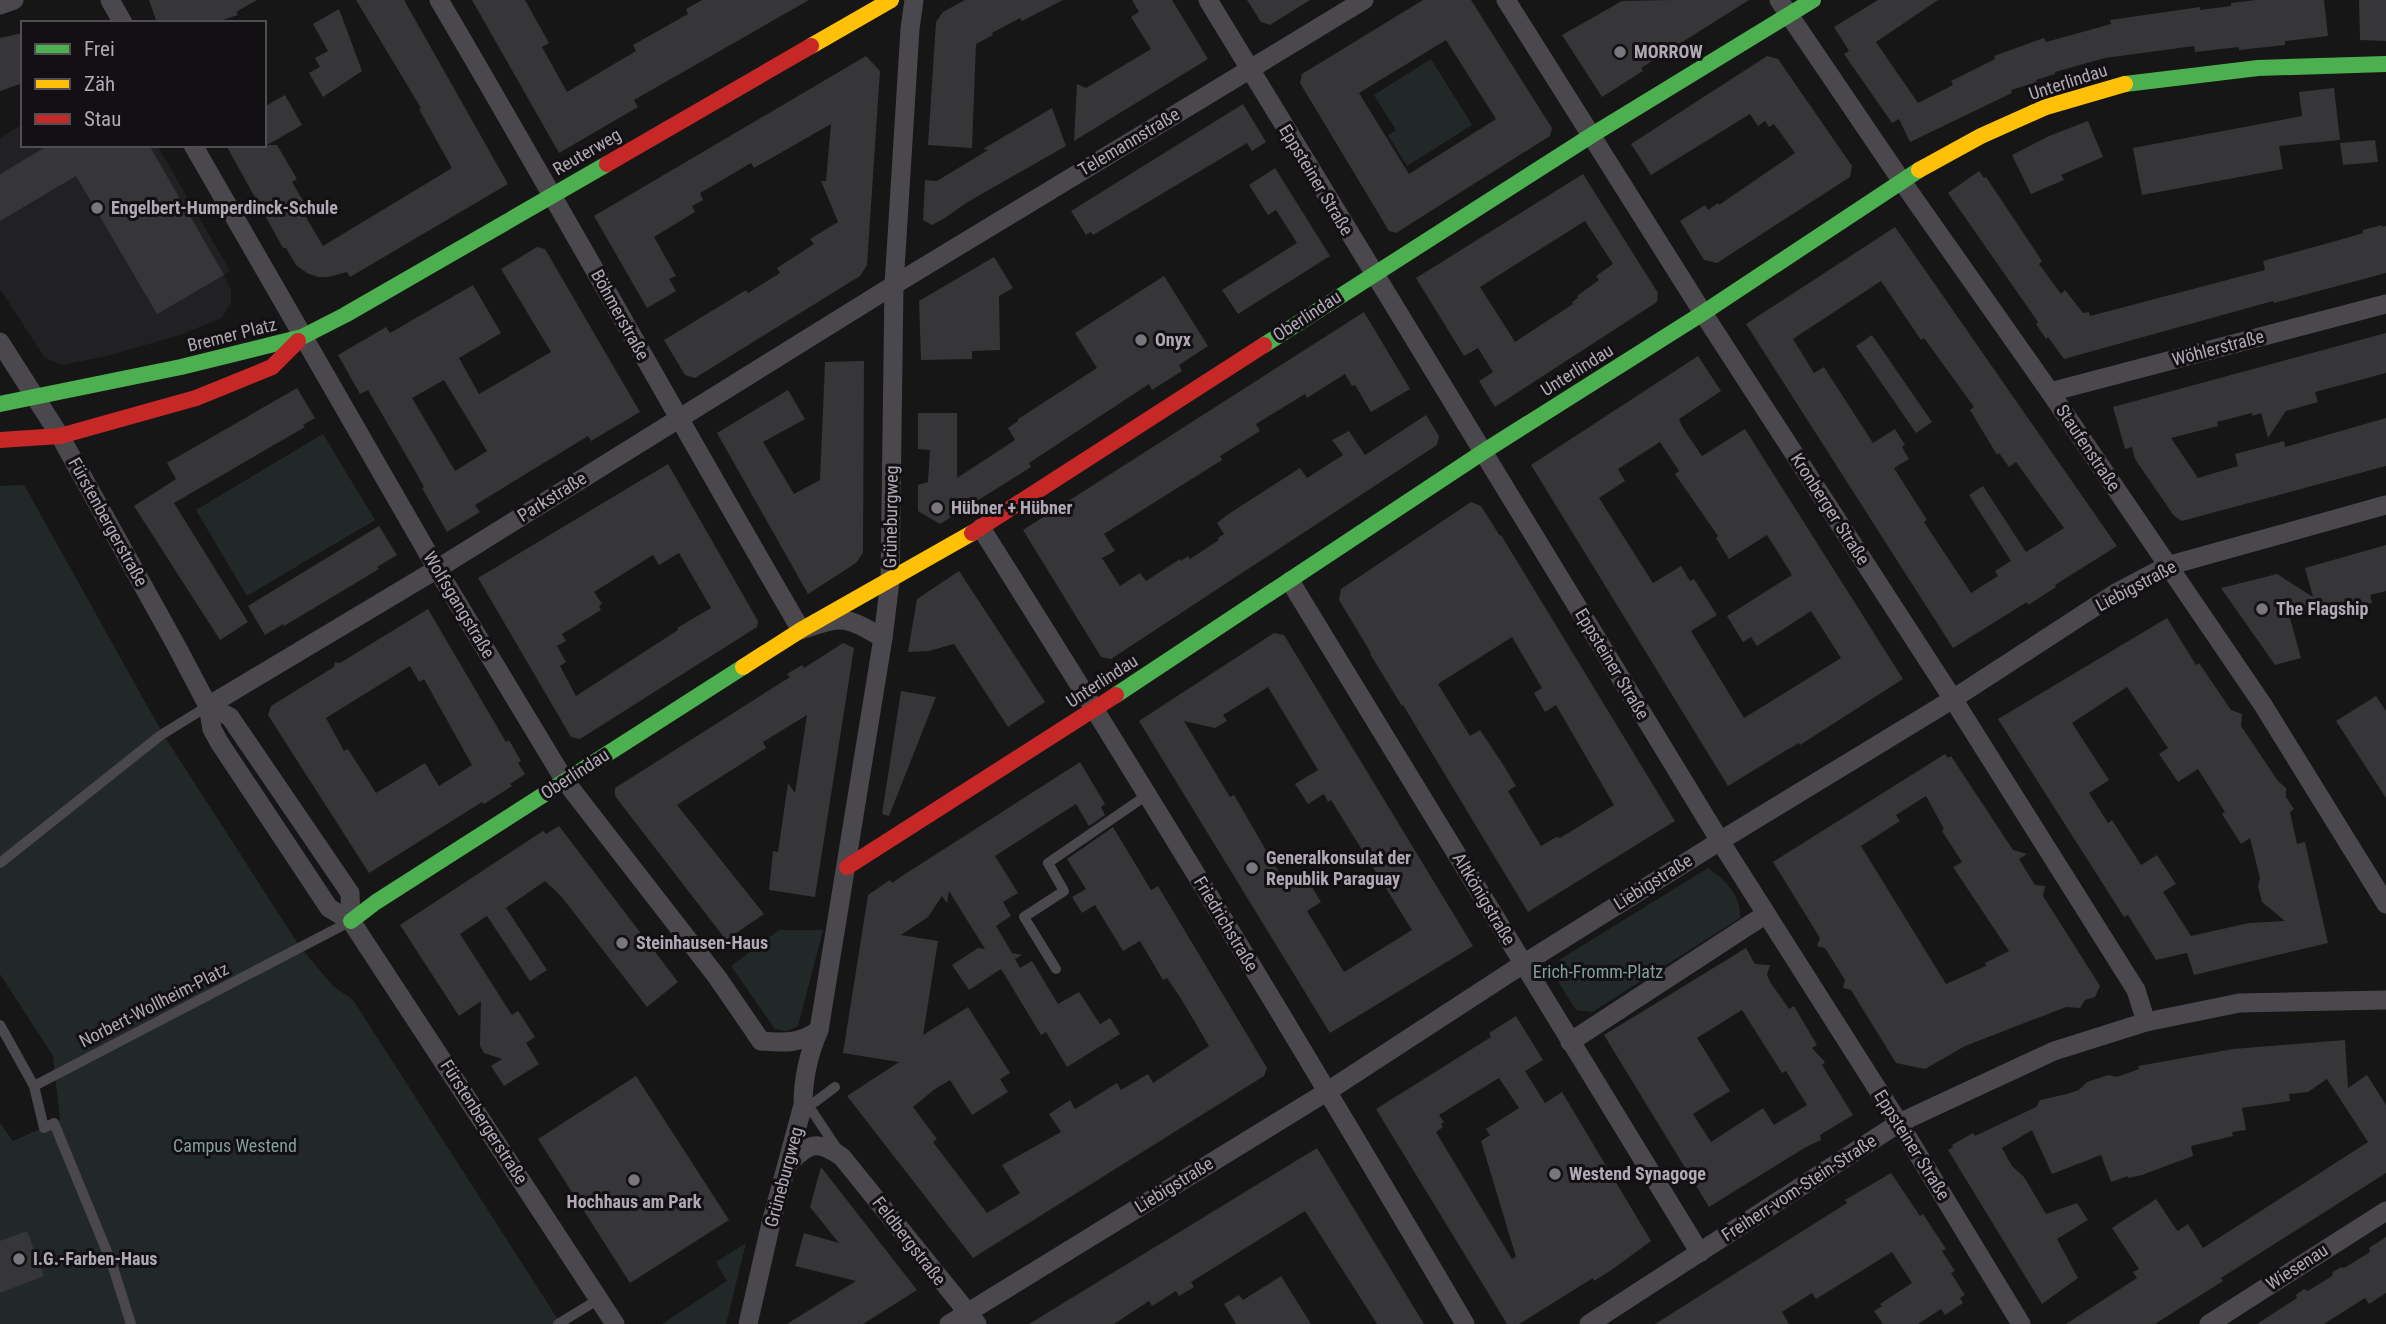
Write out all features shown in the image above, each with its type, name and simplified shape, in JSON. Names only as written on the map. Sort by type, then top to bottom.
[{"type":"street","points":[[0,5],[14,0]]},
{"type":"street","points":[[110,0],[122,21]]},
{"type":"street","name":"Böhmerstraße","points":[[439,0],[801,630]]},
{"type":"street","name":"Reuterweg","points":[[302,337],[345,315],[891,0]]},
{"type":"street","name":"Grüneburgweg","points":[[748,1324],[803,1105],[812,1045],[819,1030],[883,638],[890,581],[894,285],[914,0]]},
{"type":"street","name":"Eppsteiner Straße","points":[[1208,0],[1720,841],[1899,1123],[2021,1324]]},
{"type":"street","name":"Telemannstraße","points":[[894,285],[1364,0]]},
{"type":"street","name":"Kronberger Straße","points":[[1506,0],[2136,990],[2146,1022]]},
{"type":"street","name":"Oberlindau","points":[[351,921],[376,902],[801,630],[981,528],[1592,135],[1784,7],[1813,0]]},
{"type":"street","name":"Staufenstraße","points":[[1784,7],[2263,705],[2386,904]]},
{"type":"street","name":"Unterlindau","points":[[847,867],[1095,709],[1483,452],[1703,313],[1901,180],[1981,136],[2046,107],[2124,84],[2258,68],[2386,64]]},
{"type":"street","name":"Wolfsgangstraße","points":[[193,147],[437,569],[565,781],[717,978],[761,1041],[789,1044],[806,1039],[819,1030]]},
{"type":"street","name":"Parkstraße","points":[[208,706],[437,569],[894,285]]},
{"type":"street","name":"Wöhlerstraße","points":[[2050,392],[2386,304]]},
{"type":"street","name":"Bremer Platz","points":[[0,404],[181,367],[302,337]]},
{"type":"street","name":"Bremer Platz","points":[[0,440],[60,436],[209,393],[272,367],[302,337]]},
{"type":"street","name":"Fürstenbergerstraße","points":[[0,342],[60,436],[208,706],[212,729],[233,764],[329,908],[351,921],[615,1324]]},
{"type":"street","name":"Liebigstraße","points":[[949,1324],[972,1319],[1523,964],[1953,699],[2116,593],[2167,566],[2386,505]]},
{"type":"street","name":"Friedrichstraße","points":[[981,528],[1328,1091],[1465,1324]]},
{"type":"street","name":"Altkönigstraße","points":[[1290,581],[1700,1253]]},
{"type":"street","name":"Oberlindau","points":[[801,630],[835,619],[853,621],[883,638]]},
{"type":"street","points":[[1570,1042],[1766,914]]},
{"type":"street","name":"Freiherr-vom-Stein-Straße","points":[[1589,1324],[1899,1123],[2054,1051],[2146,1022],[2239,1003],[2386,1000]]},
{"type":"street","points":[[787,1166],[798,1154],[816,1146],[825,1145],[842,1157]]},
{"type":"street","name":"Feldbergstraße","points":[[842,1157],[972,1319]]},
{"type":"street","name":"Wiesenau","points":[[2209,1324],[2386,1211]]},
{"type":"lane","points":[[0,863],[162,735],[208,706]]},
{"type":"lane","points":[[1056,969],[1024,917],[1064,891],[1048,863],[1147,795]]},
{"type":"lane","name":"Norbert-Wollheim-Platz","points":[[34,1086],[351,921]]},
{"type":"lane","points":[[0,1025],[34,1086],[44,1128],[54,1123],[112,1264],[131,1324]]},
{"type":"lane","points":[[803,1105],[815,1101],[835,1087]]},
{"type":"lane","name":"Feldbergstraße","points":[[803,1105],[812,1111],[842,1157]]},
{"type":"lane","points":[[558,1324],[599,1299]]},
{"type":"shaded area","name":"Engelbert-Humperdinck-Schule","points":[[21,125],[21,147],[158,147],[230,271],[224,275],[231,290],[231,302],[222,318],[180,335],[107,356],[63,365],[45,358],[0,289],[0,138]]},
{"type":"green space","points":[[1431,59],[1472,125],[1407,166],[1388,135],[1396,130],[1374,95]]},
{"type":"green space","points":[[323,434],[375,520],[247,596],[196,510]]},
{"type":"green space","name":"Campus Westend","points":[[24,485],[163,734],[300,947],[333,986],[353,1000],[561,1324],[0,1324],[0,1123],[13,1141],[60,1120],[53,1056],[0,974],[0,486]]},
{"type":"green space","name":"Erich-Fromm-Platz","points":[[1708,868],[1731,889],[1738,903],[1740,918],[1592,1012],[1576,1010],[1554,975],[1559,960]]},
{"type":"green space","points":[[779,930],[823,930],[798,1026],[787,1031],[775,1029],[731,966]]},
{"type":"green space","points":[[746,1243],[726,1324],[662,1324],[727,1281],[716,1262]]},
{"type":"building","points":[[149,0],[257,0],[236,12],[238,15],[219,21],[156,21]]},
{"type":"building","points":[[356,0],[404,0],[508,184],[350,277],[347,272],[318,277],[296,265],[286,248],[283,248],[227,147],[266,147],[266,106],[285,95],[302,125],[267,145],[277,145],[297,179],[292,182],[305,204],[300,207],[323,246],[452,168],[419,109],[421,108]]},
{"type":"building","points":[[472,0],[525,0],[549,43],[542,47],[567,92],[636,51],[633,45],[688,14],[686,9],[702,0],[809,0],[634,100],[638,107],[559,153]]},
{"type":"building","points":[[965,0],[1063,0],[1022,21],[1020,18],[976,44],[972,148],[928,145],[936,22],[943,12]]},
{"type":"building","points":[[1132,0],[1172,0],[1208,59],[1074,141],[1077,84],[1086,88],[1151,49],[1131,17],[1139,12]]},
{"type":"building","points":[[1247,0],[1310,0],[1270,25],[1261,22]]},
{"type":"building","points":[[1423,0],[1471,0],[1552,128],[1550,136],[1396,233],[1389,231],[1300,83],[1302,74]],"holes":[[[1446,40],[1496,119],[1409,174],[1359,93]]]},
{"type":"building","name":"MORROW","points":[[1749,0],[1641,68],[1643,71],[1602,97],[1562,35],[1622,1]]},
{"type":"building","points":[[1878,0],[1938,0],[1876,42],[1918,103],[1953,85],[1951,81],[1995,59],[1994,56],[2044,38],[2046,42],[2111,24],[2110,20],[2200,7],[2200,10],[2231,6],[2231,3],[2256,0],[2324,0],[2328,36],[2285,41],[2285,45],[2239,50],[2239,47],[2195,52],[2194,46],[2105,58],[2055,72],[2036,80],[2037,82],[2011,90],[2012,93],[1910,142],[1899,119],[1892,123],[1844,54],[1849,51],[1834,27]]},
{"type":"building","points":[[2359,0],[2386,0],[2386,41],[2360,40]]},
{"type":"building","points":[[339,9],[362,71],[323,97],[309,73],[320,67],[315,58],[328,51],[313,24]]},
{"type":"building","points":[[21,33],[21,84],[0,91],[0,38]]},
{"type":"building","points":[[866,56],[880,71],[867,265],[860,276],[695,378],[685,375],[664,340],[746,290],[748,293],[780,273],[777,268],[814,244],[810,239],[838,222],[821,181],[826,181],[831,124],[754,168],[751,163],[700,193],[703,200],[692,206],[695,212],[654,237],[676,276],[669,279],[676,291],[647,308],[594,216]]},
{"type":"building","points":[[1767,56],[1778,59],[1852,166],[1850,177],[1717,263],[1704,260],[1680,221],[1705,205],[1708,210],[1718,203],[1719,205],[1795,153],[1774,124],[1769,127],[1765,121],[1758,126],[1750,114],[1651,175],[1631,144]]},
{"type":"building","points":[[2334,88],[2340,140],[2279,146],[2283,169],[2142,195],[2133,148],[2302,116],[2299,92]]},
{"type":"building","points":[[1243,104],[1266,142],[1252,151],[1247,143],[1093,235],[1091,232],[1086,235],[1071,211]]},
{"type":"building","points":[[1052,108],[1066,146],[932,225],[923,220],[925,180],[937,181],[988,150],[983,149]]},
{"type":"building","points":[[2088,121],[2103,157],[2061,175],[2064,180],[2031,194],[2012,155],[2049,136]]},
{"type":"building","points":[[2375,140],[2378,162],[2343,165],[2340,143]]},
{"type":"building","points":[[46,147],[150,147],[224,275],[157,314],[76,176],[0,221],[0,174]]},
{"type":"building","points":[[1275,168],[1330,256],[1238,314],[1222,290],[1297,243],[1276,210],[1268,215],[1249,185]]},
{"type":"building","points":[[1979,171],[1986,177],[2042,261],[2039,264],[2061,294],[2065,290],[2083,313],[2089,312],[2090,316],[2265,270],[2263,261],[2350,237],[2382,225],[2386,226],[2386,273],[2274,303],[2273,301],[2064,359],[2048,337],[2046,339],[2036,324],[2038,322],[1948,193]]},
{"type":"building","points":[[1583,174],[1658,293],[1657,302],[1495,407],[1479,381],[1493,372],[1478,348],[1464,356],[1416,278]],"holes":[[[1585,221],[1613,264],[1596,276],[1599,280],[1577,296],[1573,304],[1515,342],[1480,287]]]},
{"type":"building","points":[[1895,227],[2117,546],[2028,605],[2027,602],[1953,648],[1746,324]],"holes":[[[1881,281],[1921,340],[1924,338],[1974,407],[1970,410],[1997,455],[1999,453],[2009,467],[2016,462],[2064,528],[2026,552],[1983,486],[1969,495],[2011,561],[1995,571],[1998,576],[1971,593],[1924,522],[1927,520],[1894,468],[1909,459],[1902,447],[1905,445],[1895,429],[1873,443],[1824,367],[1814,373],[1793,339]]]},
{"type":"building","points":[[537,247],[545,249],[640,412],[591,441],[588,436],[475,505],[480,512],[447,532],[368,390],[360,394],[338,355],[386,327],[390,333],[473,285],[501,333],[459,358],[479,394],[551,352],[501,269]],"holes":[[[444,380],[487,451],[455,471],[412,398]]]},
{"type":"building","points":[[994,257],[1013,288],[999,296],[1000,350],[972,351],[972,359],[921,360],[919,301]]},
{"type":"building","points":[[1164,276],[1208,346],[1179,365],[1182,371],[1152,390],[1149,384],[1029,463],[1031,467],[940,524],[918,511],[918,485],[928,482],[930,450],[918,449],[918,413],[957,413],[957,478],[1015,440],[1008,428],[1018,419],[1097,368],[1075,333]]},
{"type":"building","points":[[1364,312],[1410,389],[1371,412],[1345,374],[1307,398],[1305,394],[1256,424],[1260,431],[1220,456],[1222,460],[1104,534],[1115,551],[1102,558],[1120,586],[1140,573],[1146,581],[1180,559],[1181,561],[1188,556],[1190,559],[1219,540],[1224,534],[1217,523],[1227,515],[1300,468],[1307,478],[1343,455],[1332,440],[1349,431],[1365,455],[1426,415],[1439,436],[1437,445],[1111,659],[1101,657],[1023,530]]},
{"type":"building","points":[[2386,333],[2386,373],[2315,392],[2318,402],[2286,411],[2268,438],[2261,413],[2252,416],[2252,413],[2217,422],[2218,426],[2171,438],[2198,478],[2238,466],[2235,454],[2284,441],[2285,447],[2386,418],[2386,466],[2182,521],[2174,516],[2135,459],[2132,447],[2125,449],[2113,407]]},
{"type":"building","points":[[1872,335],[1932,422],[1916,433],[1856,346]]},
{"type":"building","points":[[1698,356],[1721,391],[1679,419],[1683,428],[1702,456],[1745,429],[1903,679],[1800,745],[1799,743],[1728,786],[1531,465]],"holes":[[[1660,442],[1679,471],[1675,474],[1718,536],[1716,538],[1729,559],[1767,535],[1792,575],[1727,616],[1743,642],[1751,637],[1757,646],[1811,611],[1841,658],[1744,718],[1691,631],[1717,615],[1694,579],[1690,581],[1681,566],[1653,583],[1599,498],[1625,481],[1618,469]]]},
{"type":"building","points":[[864,361],[863,553],[856,563],[808,594],[717,433],[788,390],[805,419],[763,442],[794,494],[820,480],[825,362]]},
{"type":"building","points":[[297,388],[315,418],[303,425],[305,427],[174,503],[248,622],[220,640],[134,506],[176,479],[167,463]]},
{"type":"building","points":[[668,464],[758,621],[757,627],[580,739],[571,737],[478,578]],"holes":[[[679,553],[711,608],[576,696],[560,666],[566,662],[557,646],[566,641],[562,634],[601,610],[599,606],[602,604],[594,592],[653,555],[659,565]]]},
{"type":"building","points":[[1471,502],[1481,506],[1675,821],[1528,912],[1370,654],[1339,600],[1341,589]],"holes":[[[1512,637],[1542,688],[1534,693],[1545,712],[1556,705],[1614,805],[1560,838],[1556,837],[1541,846],[1508,791],[1516,786],[1502,763],[1480,730],[1470,736],[1438,684]]]},
{"type":"building","points":[[379,526],[397,555],[377,567],[379,569],[265,635],[248,606]]},
{"type":"building","points":[[2386,545],[2386,591],[2370,595],[2372,603],[2343,612],[2341,603],[2290,618],[2301,658],[2275,665],[2221,588],[2277,574],[2313,597],[2305,568]]},
{"type":"building","points":[[959,571],[1045,702],[1008,727],[954,644],[929,651],[908,652],[917,599]]},
{"type":"building","points":[[428,609],[506,742],[509,740],[525,774],[484,804],[482,802],[369,873],[268,715],[271,706],[334,667],[335,662],[340,663]],"holes":[[[410,666],[419,682],[424,679],[472,765],[439,786],[425,763],[376,793],[348,749],[344,751],[326,718]]]},
{"type":"building","points":[[2167,618],[2196,665],[2199,663],[2231,710],[2242,714],[2241,726],[2278,781],[2286,788],[2286,797],[2294,809],[2290,812],[2297,844],[2305,842],[2328,943],[2194,975],[2187,953],[2156,960],[2128,915],[2124,917],[1998,719]],"holes":[[[2127,687],[2168,748],[2159,754],[2178,782],[2198,769],[2241,844],[2250,838],[2260,878],[2258,886],[2262,902],[2285,921],[2249,923],[2191,936],[2163,892],[2176,884],[2157,855],[2141,865],[2112,820],[2108,823],[2089,793],[2109,780],[2072,723]]]},
{"type":"building","points":[[1274,633],[1284,635],[1473,946],[1330,1033],[1139,721]],"holes":[[[1268,687],[1318,770],[1295,784],[1308,804],[1324,794],[1328,802],[1331,800],[1412,930],[1344,972],[1307,911],[1321,902],[1303,872],[1288,881],[1284,874],[1281,876],[1234,795],[1230,797],[1184,721],[1215,728],[1227,721],[1223,715]]]},
{"type":"building","points":[[843,643],[854,648],[815,897],[769,890],[773,851],[778,852],[788,783],[795,793],[807,715],[763,742],[766,748],[677,805],[764,914],[726,940],[615,796],[615,788],[790,677],[787,674],[802,665],[804,668]]},
{"type":"building","points":[[901,691],[936,697],[889,816],[882,814]]},
{"type":"building","points":[[2376,696],[2386,711],[2386,798],[2336,721]]},
{"type":"building","points":[[1945,754],[1948,758],[1951,756],[2013,850],[2027,854],[2019,859],[2035,885],[2045,886],[2043,896],[2100,986],[2095,997],[2085,1000],[2080,1008],[2066,1007],[1965,1046],[1925,1069],[1896,1063],[1851,990],[1843,988],[1845,980],[1825,948],[1817,946],[1820,938],[1773,862]],"holes":[[[1926,796],[1944,829],[1942,831],[1962,862],[1953,867],[2009,951],[1985,963],[1986,966],[1946,984],[1861,846],[1900,821],[1896,815]]]},
{"type":"building","points":[[1080,762],[1105,804],[1101,807],[1105,815],[1089,826],[1076,804],[995,856],[1018,893],[1003,902],[1011,916],[996,926],[1012,953],[1022,955],[1015,959],[1020,968],[1032,961],[1058,1004],[1079,992],[1100,1024],[1110,1018],[1120,1034],[1067,1067],[1046,1032],[1041,1035],[1001,969],[969,990],[952,965],[978,948],[985,949],[949,891],[947,903],[942,896],[928,917],[901,935],[938,941],[923,1035],[968,1007],[1010,1073],[1000,1079],[1008,1092],[972,1115],[950,1080],[913,1107],[937,1139],[933,1142],[987,1213],[1020,1193],[1002,1165],[1061,1132],[1049,1114],[1070,1100],[1075,1109],[1117,1083],[1121,1090],[1148,1074],[1153,1083],[1209,1046],[1180,997],[1167,978],[1163,980],[1140,941],[1123,951],[1095,905],[1082,913],[1072,897],[1086,889],[1067,859],[1113,827],[1151,890],[1158,886],[1267,1068],[1264,1076],[973,1258],[847,1096],[899,1062],[843,1053],[868,895],[890,880],[892,883]]},
{"type":"building","points":[[559,826],[678,982],[647,1007],[561,896],[545,881],[506,908],[547,970],[530,981],[487,916],[460,934],[512,1015],[518,1011],[535,1037],[526,1043],[539,1064],[504,1086],[491,1066],[502,1059],[484,1053],[480,1046],[481,1001],[459,1016],[400,925],[543,831],[546,834]]},
{"type":"building","points":[[1746,948],[1755,964],[1770,965],[1767,975],[1770,982],[1789,1009],[1794,1006],[1817,1045],[1812,1048],[1825,1062],[1822,1065],[1853,1115],[1820,1135],[1821,1140],[1709,1207],[1604,1035]],"holes":[[[1742,1010],[1782,1073],[1786,1071],[1807,1105],[1774,1125],[1763,1108],[1711,1142],[1693,1114],[1730,1091],[1697,1038]]]},
{"type":"building","points":[[1516,1016],[1543,1060],[1525,1071],[1545,1103],[1562,1092],[1651,1241],[1594,1281],[1593,1278],[1519,1324],[1507,1324],[1376,1109],[1491,1037],[1489,1033]],"holes":[[[1499,1078],[1519,1108],[1486,1129],[1490,1135],[1481,1141],[1516,1257],[1512,1259],[1436,1132],[1443,1127],[1441,1124],[1444,1122],[1439,1115]]]},
{"type":"building","points":[[2345,1040],[2348,1088],[2367,1075],[2386,1105],[2386,1173],[2221,1278],[2223,1281],[2155,1324],[2066,1324],[2137,1278],[2133,1272],[2139,1269],[2112,1228],[2156,1199],[2176,1229],[2178,1231],[2188,1224],[2203,1248],[2368,1142],[2327,1079],[2308,1092],[2289,1094],[2290,1101],[2242,1108],[2246,1130],[2232,1132],[2233,1136],[2191,1146],[2193,1156],[2142,1175],[2128,1176],[2111,1182],[2101,1155],[2052,1174],[2032,1130],[2002,1148],[2012,1166],[2024,1177],[2046,1214],[2077,1203],[2088,1220],[2057,1239],[2078,1278],[2042,1304],[1948,1150],[1973,1133],[1975,1136],[2036,1107],[2040,1100],[2079,1090],[2087,1082],[2108,1075],[2117,1077],[2139,1069],[2138,1066],[2233,1049]]},
{"type":"building","name":"Hochhaus am Park","points":[[636,1076],[729,1220],[630,1283],[538,1139]]},
{"type":"building","points":[[1317,1148],[1424,1324],[1377,1324],[1305,1211],[1191,1282],[1194,1287],[1179,1296],[1176,1291],[1152,1306],[1149,1301],[1114,1324],[1029,1324]]},
{"type":"building","points":[[821,1167],[917,1290],[863,1324],[787,1324],[856,1281],[795,1266],[804,1233],[839,1243],[810,1207]]},
{"type":"building","points":[[1891,1173],[1946,1249],[1942,1251],[1955,1271],[1951,1273],[1965,1295],[1960,1298],[1963,1303],[1945,1315],[1941,1309],[1918,1324],[1883,1324],[1874,1311],[1912,1283],[1892,1252],[1816,1299],[1812,1293],[1782,1312],[1789,1324],[1655,1324],[1847,1203],[1845,1200]]},
{"type":"building","name":"I.G.-Farben-Haus","points":[[27,1231],[44,1276],[0,1293],[0,1241]]},
{"type":"building","points":[[2386,1237],[2386,1293],[2369,1304],[2365,1298],[2324,1324],[2257,1324],[2297,1298],[2296,1295],[2304,1289],[2308,1291],[2332,1276],[2333,1272],[2370,1252],[2369,1248]]},
{"type":"building","points":[[1281,1276],[1311,1324],[1236,1324],[1224,1304],[1239,1295],[1243,1300]]},
{"type":"traffic: fast","points":[[1264,345],[1592,135],[1813,0]]},
{"type":"traffic: fast","points":[[2125,84],[2258,68],[2386,64]]},
{"type":"traffic: fast","points":[[0,404],[181,367],[302,337],[607,164]]},
{"type":"traffic: fast","points":[[1116,695],[1483,452],[1703,313],[1919,170]]},
{"type":"traffic: fast","points":[[351,921],[376,902],[743,667]]},
{"type":"traffic: slow","points":[[811,46],[891,0]]},
{"type":"traffic: slow","points":[[1919,170],[1981,136],[2046,107],[2125,84]]},
{"type":"traffic: slow","points":[[743,667],[801,630],[972,533]]},
{"type":"traffic: jam","points":[[607,164],[811,46]]},
{"type":"traffic: jam","points":[[0,440],[60,436],[196,398],[272,367],[298,341]]},
{"type":"traffic: jam","points":[[972,533],[1264,345]]},
{"type":"traffic: jam","points":[[847,867],[1116,695]]},
{"type":"place","name":"MORROW","points":[[1620,52]]},
{"type":"place","name":"Engelbert-Humperdinck-Schule","points":[[97,208]]},
{"type":"place","name":"Onyx","points":[[1141,340]]},
{"type":"place","name":"Hübner + Hübner","points":[[937,508]]},
{"type":"place","name":"The Flagship","points":[[2262,609]]},
{"type":"place","name":"Generalkonsulat der Republik Paraguay","points":[[1252,868]]},
{"type":"place","name":"Steinhausen-Haus","points":[[622,943]]},
{"type":"place","name":"Westend Synagoge","points":[[1555,1174]]},
{"type":"place","name":"Hochhaus am Park","points":[[634,1180]]},
{"type":"place","name":"I.G.-Farben-Haus","points":[[19,1259]]}]
